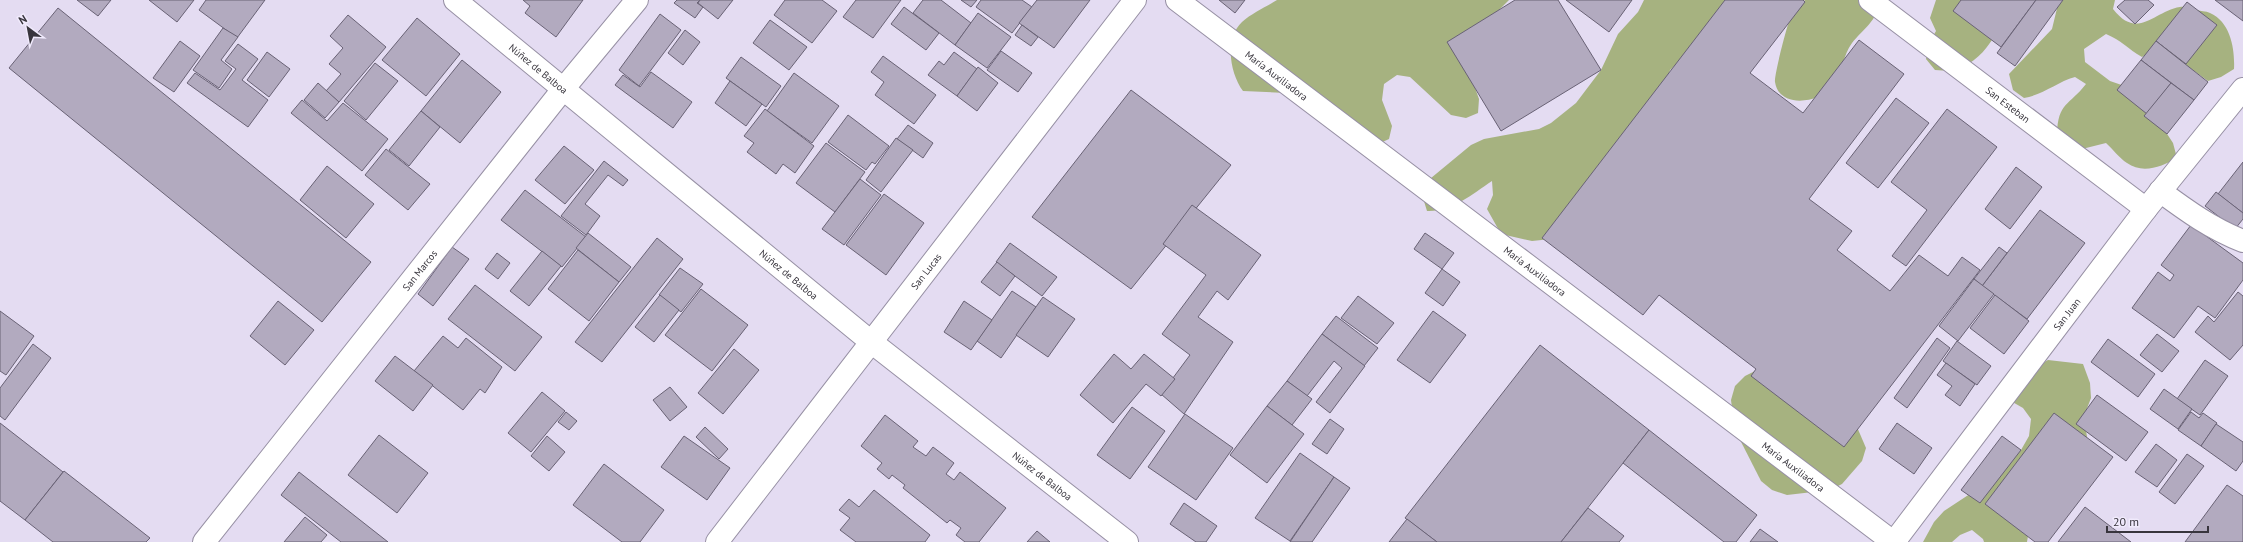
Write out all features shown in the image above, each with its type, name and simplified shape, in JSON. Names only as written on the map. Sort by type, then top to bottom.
[{"type":"street","name":"Núñez de Balboa","points":[[455,0],[564,88],[870,341],[1126,542]]},
{"type":"street","name":"San Marcos","points":[[204,542],[564,88],[637,0]]},
{"type":"street","name":"San Lucas","points":[[717,542],[870,341],[1135,0]]},
{"type":"street","name":"María Auxiliadora","points":[[1177,0],[1893,542]]},
{"type":"street","name":"San Esteban","points":[[1870,0],[2146,209]]},
{"type":"street","name":"San Juan","points":[[1893,542],[2146,209],[2243,89]]},
{"type":"street","points":[[2160,191],[2195,217],[2225,234],[2243,241]]},
{"type":"green space","points":[[1277,0],[1509,0],[1492,17],[1474,85],[1479,99],[1478,113],[1466,118],[1451,115],[1410,77],[1397,75],[1384,84],[1382,100],[1392,126],[1389,139],[1376,145],[1286,93],[1243,91],[1238,84],[1232,66],[1231,56],[1231,47],[1236,29],[1246,19]]},
{"type":"green space","points":[[1644,0],[1752,0],[1670,70],[1667,85],[1561,238],[1532,241],[1501,234],[1487,209],[1493,195],[1492,181],[1453,206],[1436,211],[1427,211],[1423,198],[1425,183],[1471,145],[1484,139],[1539,129],[1551,123],[1576,103],[1601,70],[1618,34],[1638,12]]},
{"type":"green space","points":[[1805,0],[1878,0],[1878,7],[1874,18],[1852,43],[1846,53],[1838,76],[1832,87],[1818,97],[1800,101],[1791,100],[1778,91],[1775,78],[1780,52],[1789,22]]},
{"type":"green space","points":[[1936,0],[2013,0],[1993,38],[1985,50],[1975,59],[1964,66],[1951,70],[1935,70],[1926,59],[1929,43],[1936,31],[1930,18]]},
{"type":"green space","points":[[2059,0],[2115,0],[2113,9],[2122,18],[2130,23],[2146,22],[2171,10],[2186,7],[2208,12],[2217,17],[2223,23],[2232,45],[2234,54],[2234,69],[2221,77],[2208,81],[2172,55],[2153,50],[2142,57],[2106,34],[2084,49],[2085,62],[2110,81],[2139,91],[2173,143],[2177,158],[2152,168],[2139,168],[2124,161],[2106,143],[2078,150],[2057,134],[2062,110],[2086,84],[2075,77],[2037,94],[2024,98],[2013,90],[2009,74],[2052,29]]},
{"type":"green space","points":[[2048,360],[2083,364],[2090,383],[2091,398],[2086,411],[2085,425],[2090,454],[2028,536],[2027,542],[1984,542],[1983,539],[1972,530],[1960,535],[1952,542],[1923,542],[1934,522],[1944,511],[1985,484],[1995,472],[2021,450],[2029,436],[2031,419],[2023,408],[2009,400],[2022,375]]},
{"type":"green space","points":[[1759,369],[1854,420],[1866,448],[1862,461],[1842,484],[1830,490],[1787,495],[1772,490],[1761,481],[1735,430],[1731,400],[1735,386],[1745,376]]},
{"type":"building","points":[[77,0],[111,0],[98,16]]},
{"type":"building","points":[[149,0],[194,0],[177,22]]},
{"type":"building","points":[[206,0],[265,0],[237,38],[199,10]]},
{"type":"building","points":[[523,0],[583,0],[556,37],[525,13],[530,6]]},
{"type":"building","points":[[677,0],[700,0],[697,3],[703,7],[695,18],[674,3]]},
{"type":"building","points":[[700,0],[733,0],[718,19],[698,3]]},
{"type":"building","points":[[785,0],[822,0],[837,11],[812,43],[774,15]]},
{"type":"building","points":[[856,0],[901,0],[873,38],[843,17]]},
{"type":"building","points":[[923,0],[941,0],[971,23],[955,45],[913,13]]},
{"type":"building","points":[[961,0],[977,0],[971,7]]},
{"type":"building","points":[[981,0],[1022,0],[1032,7],[1012,33],[976,7]]},
{"type":"building","points":[[1037,0],[1090,0],[1054,48],[1019,23]]},
{"type":"building","points":[[1219,0],[1245,0],[1235,13]]},
{"type":"building","points":[[1515,0],[1558,0],[1601,70],[1501,131],[1447,42]]},
{"type":"building","points":[[1566,0],[1632,0],[1609,32]]},
{"type":"building","points":[[1725,0],[1803,0],[1805,2],[1750,73],[1803,113],[1859,40],[1904,74],[1809,199],[1852,231],[1837,250],[1890,291],[1919,255],[1948,276],[1962,257],[1980,270],[1844,447],[1751,376],[1756,369],[1659,295],[1643,315],[1542,238]]},
{"type":"building","points":[[1961,0],[2036,0],[2001,47],[1953,11]]},
{"type":"building","points":[[2036,0],[2063,0],[2015,66],[1997,53]]},
{"type":"building","points":[[2125,0],[2148,0],[2154,5],[2135,24],[2117,7]]},
{"type":"building","points":[[2215,0],[2243,0],[2243,21]]},
{"type":"building","points":[[2187,2],[2217,25],[2186,64],[2156,41]]},
{"type":"building","points":[[904,7],[939,33],[926,50],[891,24]]},
{"type":"building","points":[[58,8],[371,262],[322,322],[9,68]]},
{"type":"building","points":[[978,13],[1011,37],[987,68],[955,45]]},
{"type":"building","points":[[660,14],[681,30],[639,86],[619,70]]},
{"type":"building","points":[[348,15],[386,47],[339,102],[326,91],[341,74],[329,64],[343,48],[330,36]]},
{"type":"building","points":[[417,18],[460,54],[426,96],[382,60]]},
{"type":"building","points":[[770,20],[807,47],[789,70],[753,43]]},
{"type":"building","points":[[1022,25],[1038,37],[1031,46],[1015,35]]},
{"type":"building","points":[[223,28],[238,37],[221,60],[232,69],[219,88],[193,70]]},
{"type":"building","points":[[685,30],[700,42],[683,65],[668,53]]},
{"type":"building","points":[[180,41],[200,56],[174,92],[153,78]]},
{"type":"building","points":[[2156,41],[2208,82],[2194,100],[2141,60]]},
{"type":"building","points":[[238,44],[258,59],[242,80],[268,100],[248,127],[187,83],[195,73],[220,90],[236,69],[225,61]]},
{"type":"building","points":[[1001,51],[1032,73],[1018,92],[987,70]]},
{"type":"building","points":[[267,52],[290,69],[269,97],[247,80]]},
{"type":"building","points":[[954,52],[977,69],[957,96],[928,75],[939,61],[944,65]]},
{"type":"building","points":[[883,56],[936,95],[914,124],[875,95],[884,82],[871,72]]},
{"type":"building","points":[[741,57],[781,86],[766,107],[726,78]]},
{"type":"building","points":[[462,60],[501,92],[460,143],[421,111]]},
{"type":"building","points":[[2141,60],[2171,83],[2147,114],[2117,90]]},
{"type":"building","points":[[375,63],[398,81],[366,120],[344,101]]},
{"type":"building","points":[[978,67],[998,83],[977,111],[957,96]]},
{"type":"building","points":[[651,72],[692,102],[673,128],[615,85],[623,75],[640,87]]},
{"type":"building","points":[[794,73],[839,106],[812,143],[767,111]]},
{"type":"building","points":[[730,81],[762,104],[746,126],[715,103]]},
{"type":"building","points":[[318,83],[339,102],[325,118],[304,100]]},
{"type":"building","points":[[2171,83],[2194,100],[2167,134],[2144,116]]},
{"type":"building","points":[[1131,90],[1231,165],[1131,289],[1032,217]]},
{"type":"building","points":[[1896,98],[1929,123],[1878,188],[1846,163]]},
{"type":"building","points":[[302,100],[327,121],[343,103],[388,139],[362,171],[291,113]]},
{"type":"building","points":[[765,109],[814,146],[795,173],[783,164],[776,174],[747,152],[754,143],[744,136]]},
{"type":"building","points":[[1947,109],[1997,147],[1906,266],[1892,256],[1927,210],[1891,182]]},
{"type":"building","points":[[421,111],[440,127],[409,166],[389,150]]},
{"type":"building","points":[[848,115],[889,146],[875,164],[872,162],[866,170],[828,142]]},
{"type":"building","points":[[908,125],[933,143],[923,158],[897,139]]},
{"type":"building","points":[[896,138],[913,150],[881,192],[866,180]]},
{"type":"building","points":[[826,143],[865,172],[835,212],[796,183]]},
{"type":"building","points":[[564,146],[594,170],[565,204],[535,180]]},
{"type":"building","points":[[386,149],[430,184],[408,210],[365,175]]},
{"type":"building","points":[[604,161],[628,180],[623,186],[608,175],[585,204],[600,216],[586,235],[561,216]]},
{"type":"building","points":[[2243,162],[2243,213],[2218,194]]},
{"type":"building","points":[[327,166],[374,204],[346,238],[300,200]]},
{"type":"building","points":[[2016,167],[2042,187],[2010,229],[1985,209]]},
{"type":"building","points":[[860,179],[881,195],[844,245],[822,229]]},
{"type":"building","points":[[525,190],[586,237],[562,267],[501,220]]},
{"type":"building","points":[[2216,192],[2243,213],[2243,219],[2235,229],[2205,206]]},
{"type":"building","points":[[884,194],[924,223],[886,275],[846,245]]},
{"type":"building","points":[[1192,205],[1261,255],[1228,300],[1217,291],[1198,317],[1233,342],[1184,414],[1161,394],[1190,355],[1162,334],[1206,275],[1163,244]]},
{"type":"building","points":[[2040,210],[2085,243],[2027,319],[1982,286]]},
{"type":"building","points":[[2191,225],[2243,263],[2243,280],[2215,318],[2198,306],[2174,338],[2132,308],[2158,272],[2170,281],[2174,275],[2161,265]]},
{"type":"building","points":[[588,233],[631,267],[619,282],[576,248]]},
{"type":"building","points":[[1425,233],[1454,253],[1442,269],[1414,249]]},
{"type":"building","points":[[657,238],[683,259],[602,362],[575,342]]},
{"type":"building","points":[[1010,243],[1057,277],[1042,296],[996,262]]},
{"type":"building","points":[[452,247],[469,259],[433,306],[418,294]]},
{"type":"building","points":[[1999,247],[2007,253],[1982,286],[1974,279]]},
{"type":"building","points":[[578,250],[619,282],[589,321],[548,289]]},
{"type":"building","points":[[542,251],[561,266],[529,306],[510,291]]},
{"type":"building","points":[[497,253],[510,263],[498,279],[485,269]]},
{"type":"building","points":[[997,262],[1015,276],[1000,296],[981,282]]},
{"type":"building","points":[[680,268],[703,284],[681,312],[659,295]]},
{"type":"building","points":[[1442,269],[1460,282],[1443,306],[1425,293]]},
{"type":"building","points":[[1974,279],[1994,294],[1958,341],[1939,326]]},
{"type":"building","points":[[475,285],[542,337],[515,371],[448,319]]},
{"type":"building","points":[[701,289],[748,325],[712,371],[665,335]]},
{"type":"building","points":[[1012,291],[1036,307],[1001,358],[977,341]]},
{"type":"building","points":[[2238,292],[2243,296],[2243,345],[2230,360],[2195,332],[2208,316],[2214,322]]},
{"type":"building","points":[[660,295],[679,310],[654,342],[635,327]]},
{"type":"building","points":[[1995,295],[2029,321],[2004,354],[1970,328]]},
{"type":"building","points":[[1358,296],[1394,323],[1377,344],[1341,318]]},
{"type":"building","points":[[1043,297],[1075,319],[1048,357],[1016,335]]},
{"type":"building","points":[[278,301],[314,330],[285,365],[250,336]]},
{"type":"building","points":[[964,301],[992,320],[971,350],[944,332]]},
{"type":"building","points":[[0,311],[34,336],[6,375],[0,371]]},
{"type":"building","points":[[1433,311],[1466,335],[1430,383],[1397,360]]},
{"type":"building","points":[[1336,316],[1378,348],[1364,366],[1322,334]]},
{"type":"building","points":[[1322,334],[1365,366],[1330,413],[1316,402],[1342,368],[1334,361],[1307,396],[1287,381]]},
{"type":"building","points":[[2157,334],[2179,351],[2162,372],[2140,355]]},
{"type":"building","points":[[443,336],[458,348],[466,338],[502,367],[485,393],[480,389],[463,410],[414,371]]},
{"type":"building","points":[[1937,338],[1950,348],[1907,408],[1894,398]]},
{"type":"building","points":[[2108,339],[2155,374],[2138,397],[2091,362]]},
{"type":"building","points":[[1957,341],[1991,366],[1977,385],[1943,361]]},
{"type":"building","points":[[33,344],[51,358],[5,420],[0,416],[0,388]]},
{"type":"building","points":[[1540,345],[1649,430],[1561,542],[1437,542],[1405,518]]},
{"type":"building","points":[[734,349],[759,370],[723,414],[698,393]]},
{"type":"building","points":[[1114,354],[1131,369],[1144,354],[1175,379],[1161,396],[1146,384],[1113,423],[1080,395]]},
{"type":"building","points":[[395,356],[433,385],[413,411],[375,381]]},
{"type":"building","points":[[2205,360],[2228,376],[2200,415],[2177,399]]},
{"type":"building","points":[[1946,363],[1975,384],[1960,406],[1945,395],[1952,386],[1937,375]]},
{"type":"building","points":[[1287,381],[1312,399],[1292,425],[1267,406]]},
{"type":"building","points":[[670,387],[687,407],[670,421],[653,400]]},
{"type":"building","points":[[2164,389],[2192,409],[2178,429],[2150,409]]},
{"type":"building","points":[[542,392],[565,411],[531,452],[508,433]]},
{"type":"building","points":[[2097,395],[2148,432],[2126,461],[2076,424]]},
{"type":"building","points":[[1267,406],[1304,434],[1267,483],[1230,455]]},
{"type":"building","points":[[1132,407],[1165,431],[1130,479],[1097,455]]},
{"type":"building","points":[[566,412],[577,421],[569,430],[558,422]]},
{"type":"building","points":[[2191,412],[2199,418],[2203,413],[2217,423],[2201,446],[2178,430]]},
{"type":"building","points":[[2054,413],[2113,457],[2048,542],[2035,542],[1985,504]]},
{"type":"building","points":[[1185,414],[1233,448],[1196,500],[1148,467]]},
{"type":"building","points":[[885,415],[918,441],[913,447],[926,456],[933,447],[954,463],[946,474],[954,480],[960,472],[1006,508],[979,542],[965,542],[956,535],[961,528],[950,520],[947,523],[903,488],[905,485],[892,475],[889,479],[877,469],[882,463],[861,446]]},
{"type":"building","points":[[1330,419],[1344,429],[1327,454],[1312,444]]},
{"type":"building","points":[[0,423],[63,472],[25,520],[0,501]]},
{"type":"building","points":[[1897,423],[1932,448],[1914,474],[1879,449]]},
{"type":"building","points":[[2216,424],[2243,442],[2243,461],[2236,471],[2201,446]]},
{"type":"building","points":[[705,427],[728,449],[719,459],[696,437]]},
{"type":"building","points":[[1649,430],[1757,515],[1736,542],[1724,542],[1623,463]]},
{"type":"building","points":[[379,435],[428,473],[397,513],[348,475]]},
{"type":"building","points":[[547,436],[565,452],[549,471],[531,456]]},
{"type":"building","points":[[684,436],[730,468],[707,500],[661,467]]},
{"type":"building","points":[[2002,436],[2021,450],[1980,503],[1961,490]]},
{"type":"building","points":[[2156,444],[2177,460],[2157,487],[2135,472]]},
{"type":"building","points":[[1300,453],[1334,477],[1290,541],[1255,518]]},
{"type":"building","points":[[2187,454],[2204,466],[2175,504],[2159,492]]},
{"type":"building","points":[[604,464],[664,510],[640,542],[622,542],[573,505]]},
{"type":"building","points":[[64,471],[150,538],[146,542],[53,542],[25,520]]},
{"type":"building","points":[[299,472],[388,542],[341,542],[281,495]]},
{"type":"building","points":[[1334,477],[1350,488],[1312,542],[1290,542]]},
{"type":"building","points":[[2227,485],[2243,496],[2243,542],[2185,542]]},
{"type":"building","points":[[874,490],[930,535],[925,542],[856,542],[840,530],[850,518],[839,510],[849,499],[859,507]]},
{"type":"building","points":[[1184,503],[1217,526],[1206,542],[1196,542],[1170,524]]},
{"type":"building","points":[[2085,507],[2131,542],[2058,542]]},
{"type":"building","points":[[1588,508],[1624,536],[1619,542],[1561,542]]},
{"type":"building","points":[[305,517],[327,535],[321,542],[284,542]]},
{"type":"building","points":[[1407,519],[1437,542],[1389,542]]},
{"type":"building","points":[[1760,529],[1778,542],[1750,542]]},
{"type":"building","points":[[1037,531],[1050,542],[1027,542]]}]
